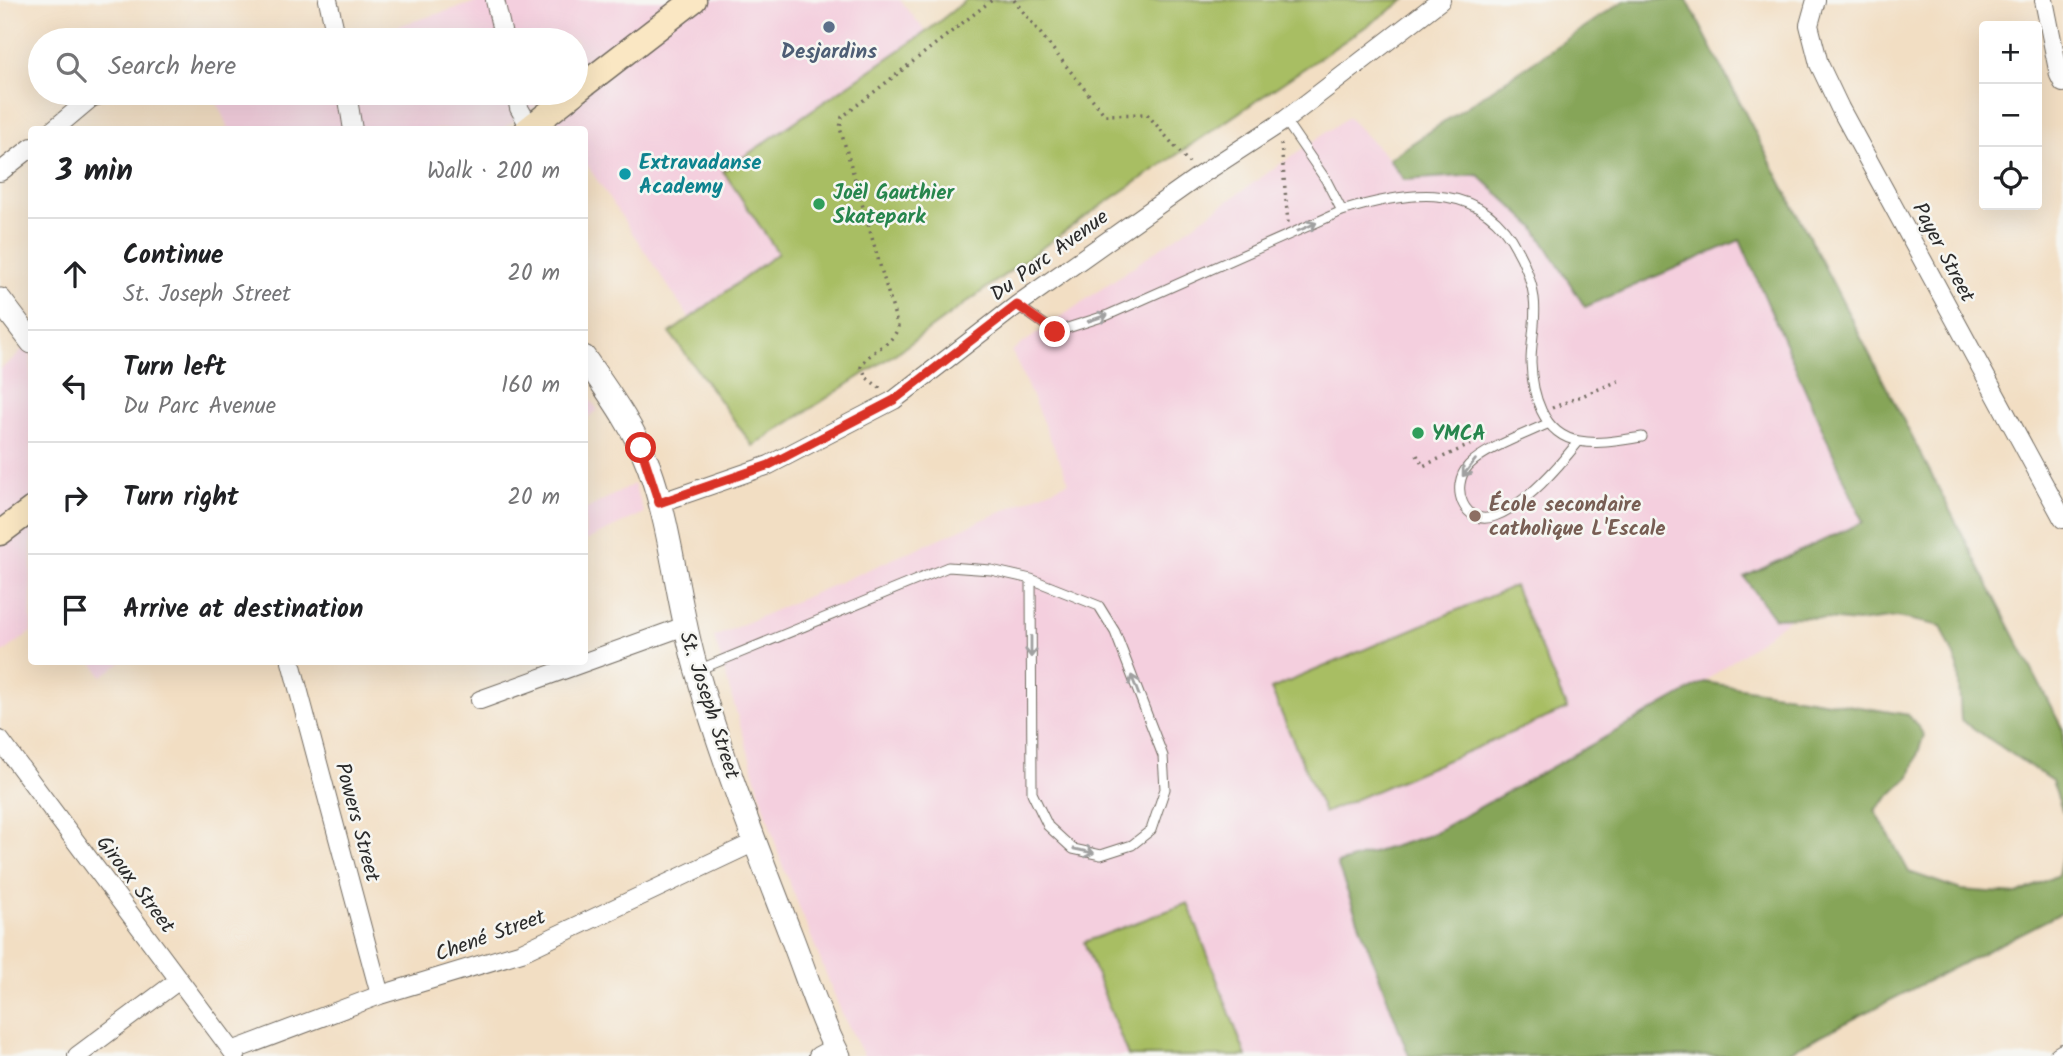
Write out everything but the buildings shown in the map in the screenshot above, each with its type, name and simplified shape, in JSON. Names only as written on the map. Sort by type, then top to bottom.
[{"type":"main road","points":[[588,82],[694,0]]},
{"type":"main road","points":[[531,126],[558,105]]},
{"type":"main road","points":[[0,533],[28,512]]},
{"type":"street","points":[[328,0],[334,28]]},
{"type":"street","points":[[495,0],[501,28]]},
{"type":"street","name":"Du Parc Avenue","points":[[659,503],[769,465],[894,400],[1017,305],[1199,176],[1284,120],[1441,0]]},
{"type":"street","name":"Payer Street","points":[[1816,0],[1809,25],[1819,64],[1840,108],[2063,519]]},
{"type":"street","points":[[2044,0],[2059,75],[2063,83]]},
{"type":"street","points":[[58,126],[83,105]]},
{"type":"street","points":[[349,105],[352,126]]},
{"type":"street","points":[[518,105],[527,126]]},
{"type":"street","points":[[0,173],[28,150]]},
{"type":"street","points":[[0,300],[28,337]]},
{"type":"street","name":"St. Joseph Street","points":[[588,363],[613,399],[641,448],[659,503],[696,670],[831,1053]]},
{"type":"street","points":[[588,661],[685,626]]},
{"type":"street","name":"Powers Street","points":[[292,665],[380,995]]},
{"type":"street","points":[[480,700],[577,665]]},
{"type":"street","name":"Giroux Street","points":[[0,740],[234,1054]]},
{"type":"street","name":"Chené Street","points":[[234,1054],[380,995],[522,952],[755,842]]},
{"type":"street","points":[[77,1056],[179,980]]},
{"type":"street","points":[[2058,1056],[2063,1054]]},
{"type":"lane","points":[[1284,120],[1326,180],[1342,211]]},
{"type":"lane","points":[[1017,305],[1055,332],[1108,315],[1342,211],[1369,202],[1407,195],[1442,195],[1474,204],[1501,223],[1523,258],[1534,298],[1533,384],[1538,405],[1549,423],[1564,437],[1579,441],[1610,442],[1642,437]]},
{"type":"lane","points":[[1549,423],[1478,457],[1467,467],[1460,480],[1459,495],[1463,507],[1476,515],[1493,517],[1507,510],[1549,476],[1579,441]]},
{"type":"lane","points":[[696,670],[948,567],[991,570],[1031,579],[1099,606],[1115,632],[1163,757],[1165,789],[1151,830],[1132,845],[1101,855],[1073,849],[1048,826],[1032,793],[1031,579]]},
{"type":"path","points":[[894,400],[867,378],[861,367],[864,360],[895,337],[898,327],[840,128],[842,117],[992,0]]},
{"type":"path","points":[[1014,0],[1105,116],[1147,114],[1199,176]]},
{"type":"path","points":[[1280,138],[1289,235]]},
{"type":"path","points":[[1542,412],[1621,380]]},
{"type":"shaded area","points":[[483,0],[900,0],[926,32],[724,171],[778,253],[690,319],[588,166],[588,126],[561,126],[547,105],[588,105],[588,28],[391,28]]},
{"type":"shaded area","points":[[218,105],[537,105],[506,126],[227,126]]},
{"type":"shaded area","name":"École secondaire catholique L'Escale","points":[[1348,117],[1389,159],[1404,180],[1478,175],[1534,227],[1585,306],[1740,239],[1881,551],[1704,682],[1430,835],[1337,864],[1409,1056],[864,1056],[842,1014],[780,859],[714,637],[1069,482],[1012,351]]},
{"type":"shaded area","points":[[28,342],[28,634],[0,655],[0,369],[17,356]]},
{"type":"shaded area","points":[[588,397],[598,410],[588,418]]},
{"type":"shaded area","points":[[634,484],[644,513],[588,540],[588,508]]},
{"type":"shaded area","points":[[95,665],[118,665],[102,676]]},
{"type":"green space","points":[[966,0],[1405,0],[1079,221],[901,350],[753,446],[670,333],[778,253],[723,171],[926,32]]},
{"type":"green space","points":[[1625,0],[1687,0],[2063,730],[2063,813],[2052,781],[1961,720],[1958,666],[1941,626],[1897,617],[1857,622],[1805,617],[1774,618],[1744,577],[1863,522],[1740,240],[1585,307],[1534,227],[1478,175],[1404,180],[1389,159]]},
{"type":"green space","points":[[1514,586],[1567,709],[1324,813],[1271,689]]},
{"type":"green space","points":[[1704,682],[1909,715],[1924,735],[1910,776],[1875,810],[1909,872],[1961,890],[2017,894],[2058,875],[2063,851],[2063,912],[1781,1056],[1409,1056],[1337,864],[1430,835]]},
{"type":"green space","points":[[1188,903],[1246,1056],[1128,1056],[1084,942]]},
{"type":"place","name":"Desjardins","points":[[829,27]]},
{"type":"place","name":"Extravadanse Academy","points":[[625,174]]},
{"type":"place","name":"Joël Gauthier Skatepark","points":[[819,204]]},
{"type":"place","name":"YMCA","points":[[1418,433]]},
{"type":"place","name":"École secondaire catholique L'Escale","points":[[1475,516]]},
{"type":"route","points":[[641,448],[659,503],[769,465],[894,400],[1017,305],[1055,332]]}]
